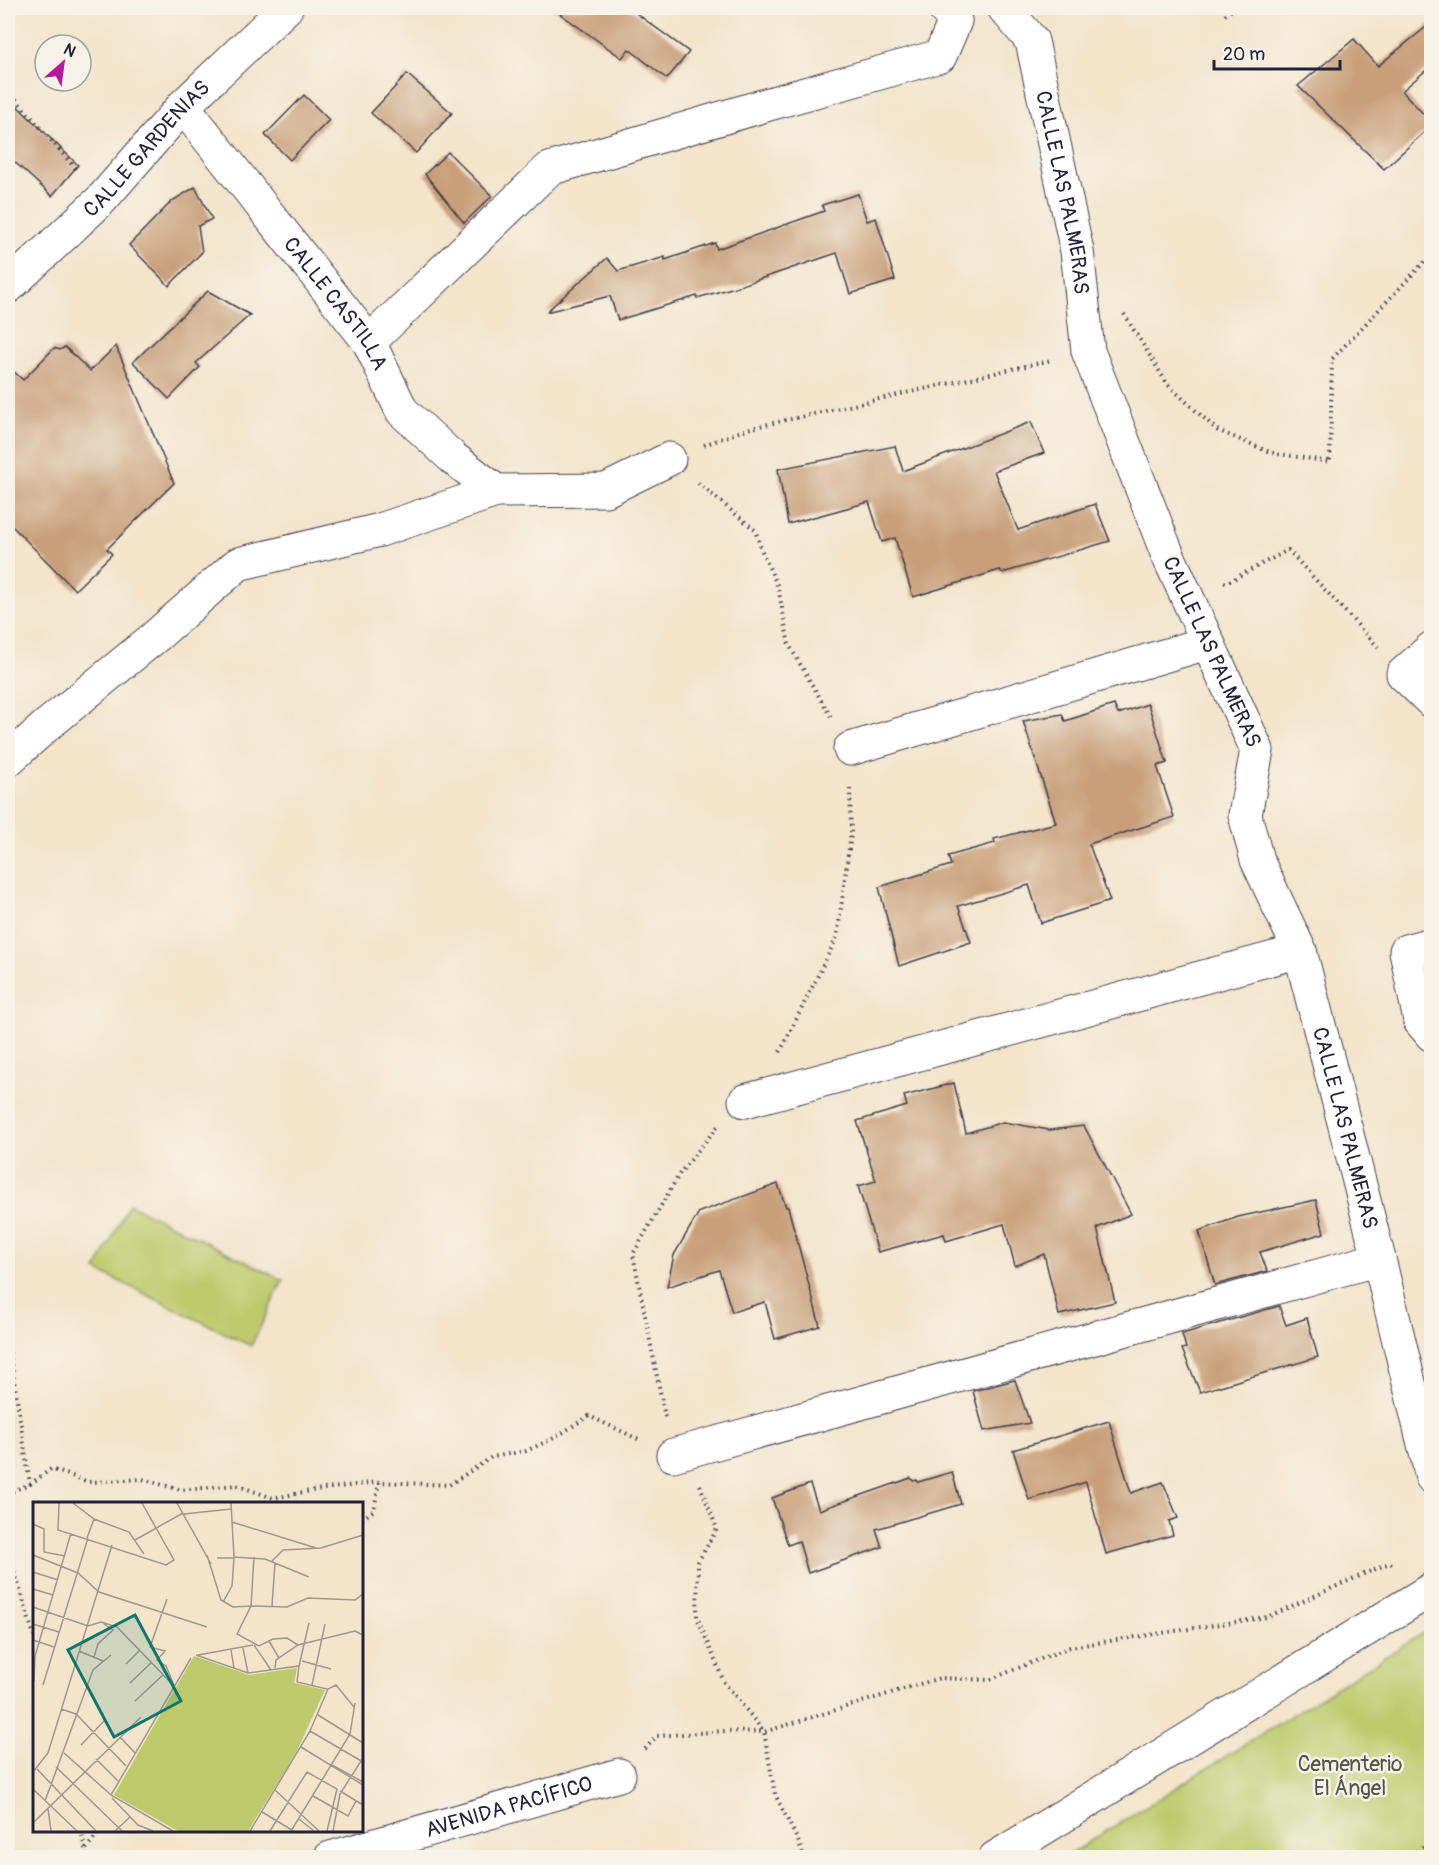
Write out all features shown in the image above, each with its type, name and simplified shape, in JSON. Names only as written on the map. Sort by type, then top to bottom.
[{"type":"street","name":"CALLE GARDENIAS","points":[[8,287],[102,200],[183,106],[286,8]]},
{"type":"street","points":[[369,342],[549,169],[940,56],[955,21],[944,8]]},
{"type":"street","name":"CALLE LAS PALMERAS","points":[[1004,8],[1032,41],[1077,251],[1088,351],[1167,553],[1257,750],[1245,815],[1257,861],[1300,951],[1379,1259],[1431,1477]]},
{"type":"street","name":"CALLE CASTILLA","points":[[183,106],[369,342],[402,411],[453,458],[496,491]]},
{"type":"street","points":[[8,760],[238,564],[380,530],[496,491],[606,490],[669,459]]},
{"type":"street","points":[[850,749],[1207,643]]},
{"type":"street","points":[[1431,648],[1403,674],[1431,702]]},
{"type":"street","points":[[1431,944],[1406,951],[1419,1021],[1431,1035]]},
{"type":"street","points":[[745,1101],[1300,951]]},
{"type":"street","points":[[673,1455],[1379,1259]]},
{"type":"street","points":[[995,1857],[1431,1589]]},
{"type":"street","name":"AVENIDA PACÍFICO","points":[[330,1857],[619,1775]]},
{"type":"path","points":[[1225,15],[1234,8]]},
{"type":"path","points":[[8,90],[102,200]]},
{"type":"path","points":[[1121,309],[1168,385],[1217,430],[1272,453],[1330,462],[1332,359],[1431,254]]},
{"type":"path","points":[[673,1455],[633,1254],[680,1173],[715,1129],[745,1101],[776,1060],[837,937],[851,834],[850,749],[789,645],[778,588],[755,530],[669,459],[747,429],[1088,351]]},
{"type":"path","points":[[1167,553],[1226,583],[1287,549],[1403,674]]},
{"type":"path","points":[[8,1341],[30,1484]]},
{"type":"path","points":[[8,1493],[30,1484],[51,1468],[89,1482],[142,1479],[181,1490],[236,1485],[273,1498],[379,1482],[449,1485],[492,1457],[526,1450],[554,1438],[589,1416],[673,1455],[699,1483],[717,1529],[698,1562],[697,1617],[724,1682],[764,1732],[774,1794],[804,1857]]},
{"type":"path","points":[[363,1519],[374,1510],[379,1482]]},
{"type":"path","points":[[8,1549],[33,1633]]},
{"type":"path","points":[[619,1775],[657,1736],[725,1731],[764,1732],[940,1678],[988,1680],[1070,1647],[1267,1617],[1389,1563],[1400,1565]]},
{"type":"path","points":[[81,1832],[87,1857]]},
{"type":"path","points":[[85,1850],[98,1832]]},
{"type":"path","points":[[1407,1857],[1431,1842]]},
{"type":"green space","points":[[129,1204],[283,1280],[251,1346],[96,1270]]},
{"type":"green space","name":"Cementerio El Ángel","points":[[1431,1628],[1431,1857],[1065,1857]]},
{"type":"building","points":[[552,8],[629,8],[689,52],[667,79],[629,49],[622,58]]},
{"type":"building","points":[[1431,23],[1431,66],[1402,91],[1431,122],[1431,126],[1384,169],[1298,86],[1354,39],[1378,66]]},
{"type":"building","points":[[407,74],[452,113],[416,153],[371,113]]},
{"type":"building","points":[[304,95],[329,120],[290,160],[265,135]]},
{"type":"building","points":[[8,97],[78,165],[52,196],[8,156]]},
{"type":"building","points":[[448,152],[492,196],[464,223],[425,174]]},
{"type":"building","points":[[195,187],[212,219],[198,226],[202,252],[169,286],[129,245],[172,201]]},
{"type":"building","points":[[858,194],[867,221],[876,218],[895,280],[850,294],[837,253],[742,285],[618,320],[610,296],[546,312],[607,258],[618,271],[665,257],[665,260],[715,243],[717,249],[824,211],[822,205]]},
{"type":"building","points":[[208,291],[250,315],[196,363],[200,367],[169,399],[133,362]]},
{"type":"building","points":[[116,346],[174,483],[107,549],[112,554],[75,590],[8,522],[8,366],[23,380],[54,348],[60,350],[65,347],[90,371]]},
{"type":"building","points":[[1031,422],[1044,453],[994,471],[1018,530],[1095,504],[1110,541],[1002,573],[1000,570],[913,597],[895,538],[882,542],[869,502],[788,524],[778,469],[895,446],[903,471]]},
{"type":"building","points":[[1148,704],[1167,763],[1157,766],[1174,817],[1089,844],[1110,901],[1041,923],[1029,885],[958,906],[971,942],[899,966],[879,887],[951,865],[948,856],[995,843],[994,839],[1056,823],[1023,721],[1062,714],[1065,721],[1114,705],[1118,714]]},
{"type":"building","points":[[954,1083],[966,1133],[1003,1122],[1049,1130],[1084,1126],[1131,1214],[1097,1228],[1115,1302],[1059,1315],[1044,1254],[1015,1266],[1004,1224],[946,1241],[944,1234],[878,1252],[858,1186],[876,1181],[857,1121],[907,1106],[904,1096]]},
{"type":"building","points":[[778,1184],[786,1207],[788,1207],[820,1326],[775,1339],[765,1302],[732,1312],[719,1270],[667,1287],[674,1255],[699,1212]]},
{"type":"building","points":[[1316,1200],[1324,1233],[1260,1252],[1267,1271],[1215,1285],[1199,1231],[1238,1217]]},
{"type":"building","points":[[1279,1306],[1286,1325],[1307,1318],[1318,1357],[1200,1392],[1182,1349],[1186,1348],[1182,1334]]},
{"type":"building","points":[[1015,1380],[1030,1423],[984,1431],[973,1391]]},
{"type":"building","points":[[1109,1421],[1131,1493],[1163,1482],[1178,1518],[1169,1521],[1173,1535],[1106,1554],[1086,1482],[1029,1500],[1013,1450]]},
{"type":"building","points":[[952,1472],[961,1504],[876,1529],[882,1547],[808,1573],[799,1541],[788,1545],[772,1498],[810,1484],[819,1510],[911,1478],[918,1482]]}]
